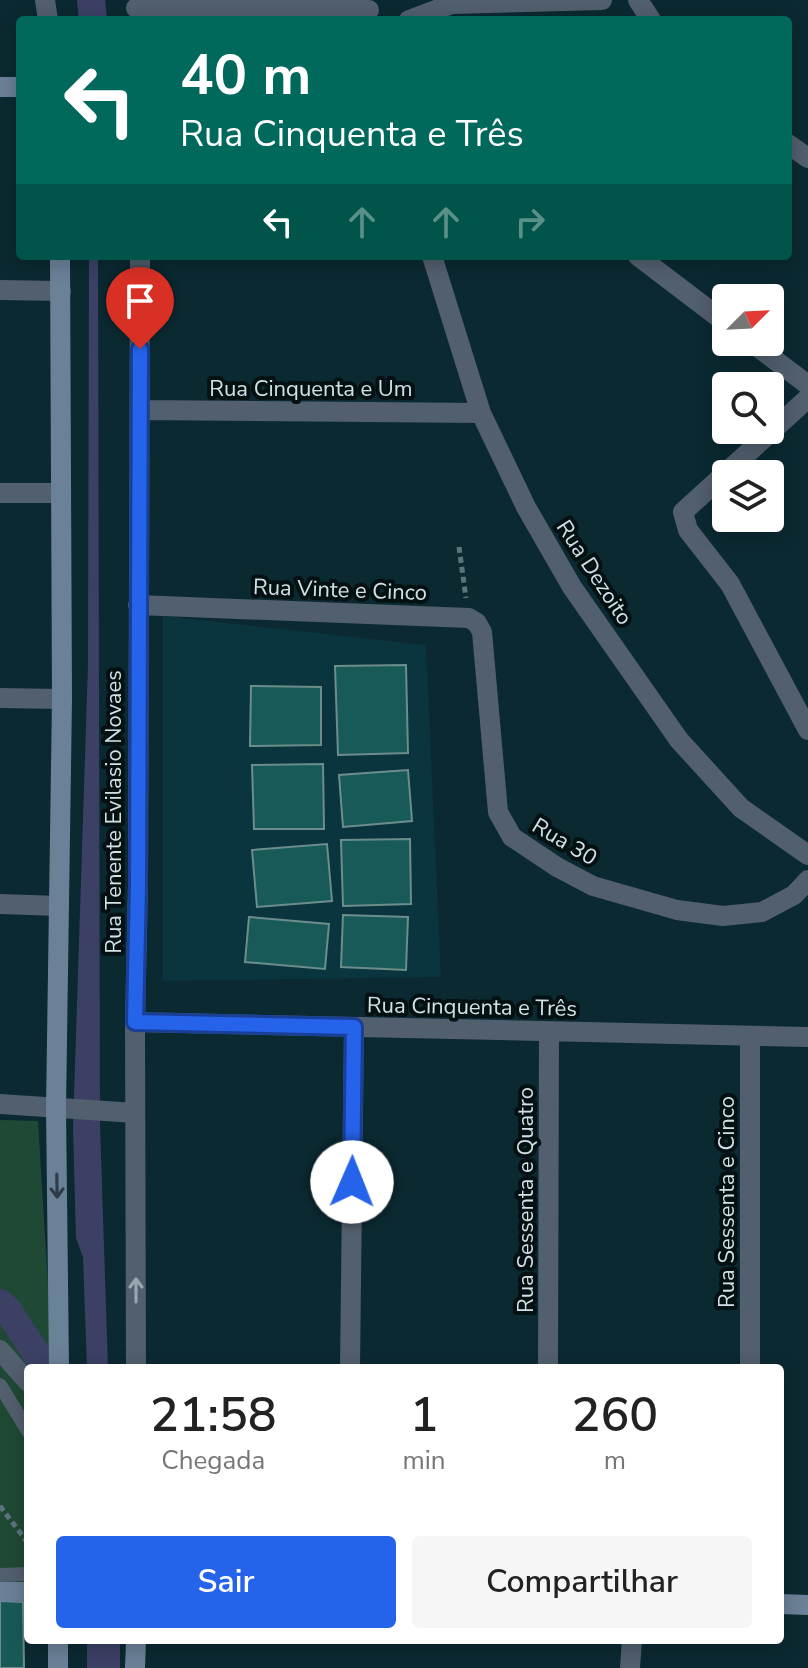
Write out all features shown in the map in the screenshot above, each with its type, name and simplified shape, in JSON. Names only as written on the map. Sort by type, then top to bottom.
[{"type":"street","points":[[419,16],[453,2],[499,11],[602,0]]},
{"type":"street","points":[[137,9],[369,10]]},
{"type":"street","points":[[59,1364],[62,1108],[59,906],[62,699],[60,260]]},
{"type":"street","name":"Rua Tenente Evilasio Novaes","points":[[136,1364],[140,260]]},
{"type":"street","name":"Rua Dezoito","points":[[433,260],[481,413],[526,507],[572,587],[679,740],[741,808],[808,855]]},
{"type":"street","points":[[643,260],[712,312]]},
{"type":"street","points":[[0,290],[61,291]]},
{"type":"street","points":[[770,356],[808,385]]},
{"type":"street","points":[[808,398],[683,512],[688,530],[730,584],[808,730]]},
{"type":"street","name":"Rua Cinquenta e Um","points":[[141,410],[481,413]]},
{"type":"street","points":[[0,493],[61,493]]},
{"type":"street","name":"Rua Vinte e Cinco","points":[[138,605],[469,618]]},
{"type":"street","name":"Rua 30","points":[[469,618],[477,623],[482,632],[498,812],[512,837],[593,886],[677,910],[723,916],[762,912],[794,895],[808,880]]},
{"type":"street","points":[[0,698],[62,699]]},
{"type":"street","points":[[0,904],[59,906]]},
{"type":"street","name":"Rua Cinquenta e Três","points":[[135,1022],[808,1037]]},
{"type":"street","points":[[350,1364],[354,1027]]},
{"type":"street","name":"Rua Sessenta e Quatro","points":[[548,1364],[549,1032]]},
{"type":"street","name":"Rua Sessenta e Cinco","points":[[750,1036],[750,1364]]},
{"type":"street","points":[[0,1104],[135,1113]]},
{"type":"street","points":[[0,1350],[24,1377]]},
{"type":"street","points":[[0,1592],[24,1592]]},
{"type":"street","points":[[784,1604],[808,1605]]},
{"type":"street","points":[[58,1644],[58,1668]]},
{"type":"street","points":[[135,1668],[136,1644]]},
{"type":"street","points":[[630,1668],[632,1644]]},
{"type":"lane","points":[[0,1385],[24,1424]]},
{"type":"lane","points":[[0,1575],[24,1574]]},
{"type":"path","points":[[459,547],[469,618]]},
{"type":"path","points":[[0,1506],[24,1538]]},
{"type":"shaded area","points":[[89,260],[98,260],[100,1125],[108,1364],[87,1364],[83,1257],[76,1238],[73,1128],[88,664]]},
{"type":"shaded area","points":[[163,616],[426,645],[441,977],[163,981]]},
{"type":"shaded area","points":[[87,1644],[120,1644],[120,1668],[87,1668]]},
{"type":"green space","points":[[0,1120],[38,1121],[53,1364],[24,1364],[24,1584],[0,1584]]},
{"type":"building","points":[[406,665],[408,753],[338,755],[335,666]]},
{"type":"building","points":[[251,686],[321,687],[321,745],[250,746]]},
{"type":"building","points":[[323,764],[324,829],[254,829],[252,765]]},
{"type":"building","points":[[408,770],[412,821],[343,827],[339,775]]},
{"type":"building","points":[[410,839],[411,904],[343,906],[341,840]]},
{"type":"building","points":[[327,844],[332,901],[257,907],[252,850]]},
{"type":"building","points":[[343,915],[408,917],[406,970],[341,967]]},
{"type":"building","points":[[249,917],[329,924],[325,969],[245,962]]},
{"type":"building","points":[[0,1601],[23,1602],[24,1668],[0,1668]]},
{"type":"waterway","points":[[91,0],[93,16]]},
{"type":"waterway","points":[[0,1303],[39,1358]]},
{"type":"route","points":[[140,349],[135,1022],[354,1027],[352,1182]]}]
